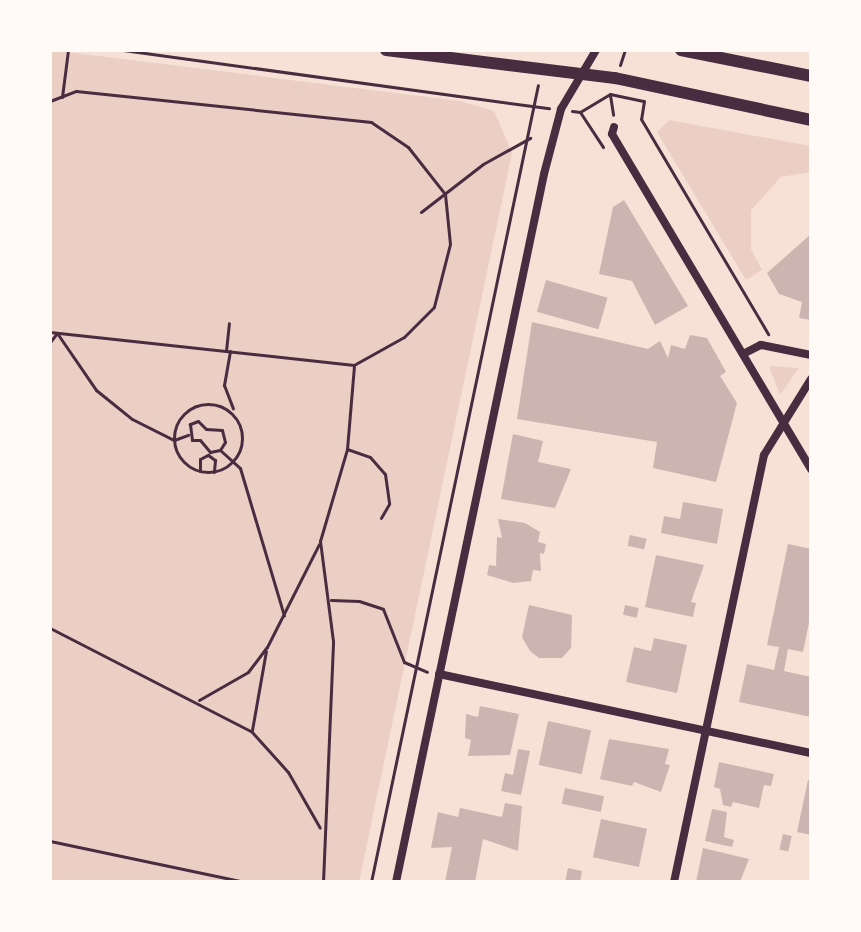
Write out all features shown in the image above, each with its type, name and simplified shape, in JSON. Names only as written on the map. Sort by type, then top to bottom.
[{"type":"street","points":[[386,50],[583,73],[811,120]]},
{"type":"street","points":[[396,882],[544,174],[561,109],[596,50]]},
{"type":"street","points":[[681,50],[811,76]]},
{"type":"street","points":[[613,130],[811,469]]},
{"type":"street","points":[[743,354],[761,345],[811,355]]},
{"type":"street","points":[[674,882],[764,455],[811,379]]},
{"type":"street","points":[[439,674],[811,753]]},
{"type":"path","points":[[62,97],[68,50]]},
{"type":"path","points":[[123,50],[532,105],[530,138],[371,882]]},
{"type":"path","points":[[50,101],[76,91],[371,122],[408,147],[445,194],[450,244],[434,307],[404,337],[354,365],[50,332]]},
{"type":"path","points":[[610,94],[613,130],[598,146],[580,112],[610,94],[659,104]]},
{"type":"path","points":[[644,101],[641,119],[776,347]]},
{"type":"path","points":[[421,212],[483,164],[530,138]]},
{"type":"path","points":[[229,323],[224,385],[233,408]]},
{"type":"path","points":[[50,342],[57,333]]},
{"type":"path","points":[[57,333],[96,390],[132,419],[174,440],[188,435],[195,422],[206,429],[218,428],[226,438],[220,450],[200,459],[200,471]]},
{"type":"path","points":[[199,700],[248,672],[267,647],[320,541],[347,449],[354,365]]},
{"type":"path","points":[[220,406],[241,428],[241,448],[233,462],[214,472],[200,471],[181,459],[174,440],[177,424],[188,410],[220,406]]},
{"type":"path","points":[[188,435],[210,454],[216,463],[214,472]]},
{"type":"path","points":[[347,449],[370,457],[385,474],[389,504],[381,518]]},
{"type":"path","points":[[220,450],[233,462],[251,496],[284,616]]},
{"type":"path","points":[[320,541],[331,600],[322,831],[323,882]]},
{"type":"path","points":[[331,600],[359,601],[383,609],[404,662],[417,670],[439,674]]},
{"type":"path","points":[[50,628],[74,645],[199,700],[252,732],[288,772],[322,831]]},
{"type":"path","points":[[252,732],[267,647]]},
{"type":"path","points":[[50,841],[245,882]]},
{"type":"shaded area","points":[[50,50],[460,101],[494,111],[512,153],[359,882],[50,882]]},
{"type":"shaded area","points":[[669,120],[811,146],[811,172],[781,177],[751,210],[751,249],[762,270],[746,280],[657,132]]},
{"type":"shaded area","points":[[769,366],[799,368],[780,395]]},
{"type":"building","points":[[624,200],[688,306],[655,325],[632,281],[599,274],[613,207]]},
{"type":"building","points":[[811,234],[811,320],[799,318],[802,302],[779,294],[767,273]]},
{"type":"building","points":[[546,280],[608,298],[598,329],[537,312]]},
{"type":"building","points":[[532,322],[648,349],[660,341],[668,358],[671,345],[685,349],[690,335],[707,338],[726,372],[720,376],[737,403],[716,482],[653,468],[657,442],[517,419]]},
{"type":"building","points":[[513,434],[543,441],[538,462],[571,469],[555,508],[501,499]]},
{"type":"building","points":[[683,502],[723,509],[717,544],[661,533],[664,516],[680,519]]},
{"type":"building","points":[[498,519],[525,523],[540,532],[538,542],[546,544],[544,554],[540,553],[541,571],[533,570],[531,581],[513,583],[487,575],[489,565],[496,566],[497,537],[502,538]]},
{"type":"building","points":[[630,535],[647,539],[644,550],[628,546]]},
{"type":"building","points":[[788,544],[811,549],[811,613],[803,652],[788,649],[784,671],[811,677],[811,717],[739,702],[747,664],[774,670],[779,647],[767,645]]},
{"type":"building","points":[[656,555],[704,565],[691,602],[696,603],[693,617],[645,607]]},
{"type":"building","points":[[529,605],[572,615],[571,648],[562,658],[539,658],[530,651],[522,637]]},
{"type":"building","points":[[625,605],[639,608],[637,618],[623,615]]},
{"type":"building","points":[[654,638],[687,645],[677,693],[626,682],[634,647],[651,651]]},
{"type":"building","points":[[480,706],[519,714],[510,755],[468,756],[471,740],[465,738],[466,714],[478,717]]},
{"type":"building","points":[[548,721],[591,730],[582,774],[539,765]]},
{"type":"building","points":[[609,739],[669,749],[665,764],[670,765],[661,792],[634,782],[632,786],[600,779]]},
{"type":"building","points":[[518,749],[530,751],[521,795],[501,791],[505,773],[513,775]]},
{"type":"building","points":[[719,762],[774,774],[771,786],[764,785],[759,808],[733,802],[731,807],[723,805],[720,789],[714,787]]},
{"type":"building","points":[[808,780],[811,781],[811,835],[797,832]]},
{"type":"building","points":[[565,788],[604,796],[601,812],[562,804]]},
{"type":"building","points":[[505,803],[522,806],[518,851],[483,839],[475,882],[445,882],[452,847],[431,848],[438,812],[458,817],[460,808],[502,817]]},
{"type":"building","points":[[712,809],[727,812],[724,837],[734,840],[732,847],[705,841]]},
{"type":"building","points":[[601,819],[647,829],[639,867],[593,857]]},
{"type":"building","points":[[783,834],[792,836],[788,852],[779,850]]},
{"type":"building","points":[[703,848],[749,859],[740,882],[696,882]]},
{"type":"building","points":[[568,868],[582,871],[580,882],[565,882]]}]
